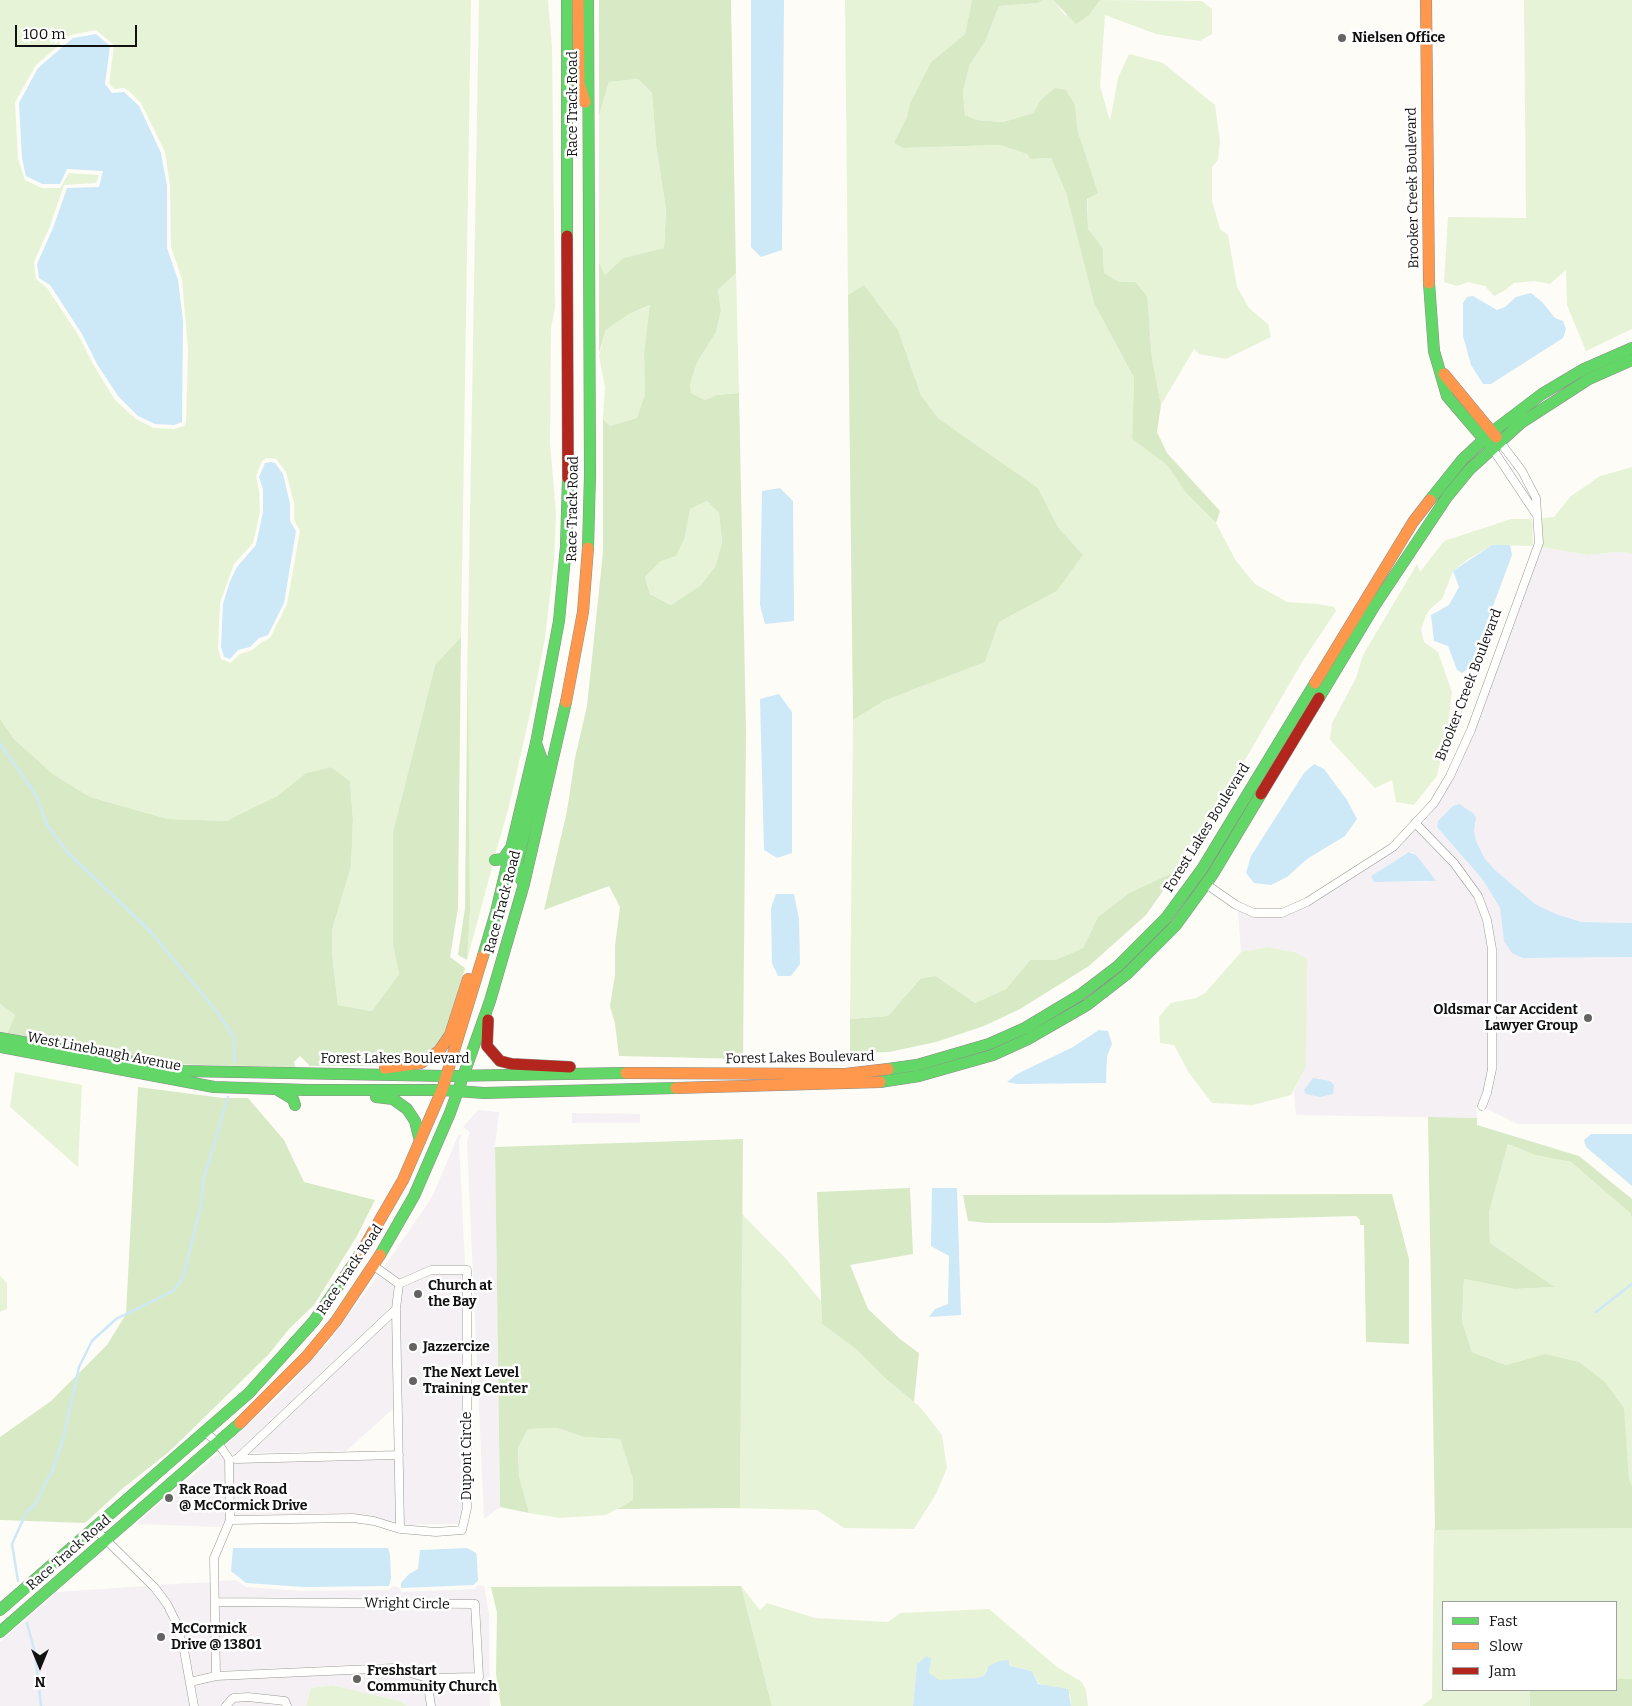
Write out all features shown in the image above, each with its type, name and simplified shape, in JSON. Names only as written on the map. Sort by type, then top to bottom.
[{"type":"main road","name":"Race Track Road","points":[[0,1610],[249,1393],[314,1321],[336,1291],[380,1222],[420,1141],[442,1090],[496,912],[536,743],[559,622],[568,518],[567,0]]},
{"type":"main road","points":[[578,0],[579,84],[588,114]]},
{"type":"main road","name":"Race Track Road","points":[[0,1632],[218,1443],[269,1396],[307,1356],[336,1321],[374,1266],[414,1196],[458,1092],[490,1002],[524,884],[559,740],[576,652],[586,575],[590,474],[588,0]]},
{"type":"main road","name":"Brooker Creek Boulevard","points":[[1426,0],[1429,306],[1434,352],[1442,373],[1496,445]]},
{"type":"main road","name":"Forest Lakes Boulevard","points":[[0,1038],[183,1072],[298,1067],[316,1073],[372,1072],[446,1076],[874,1072],[917,1066],[955,1056],[989,1044],[1042,1019],[1080,995],[1118,966],[1166,918],[1202,869],[1364,599],[1413,522],[1436,490],[1488,436],[1560,382],[1632,348]]},
{"type":"main road","name":"Forest Lakes Boulevard","points":[[204,1085],[307,1090],[442,1090],[458,1092],[847,1085],[919,1076],[959,1066],[993,1055],[1028,1039],[1087,1005],[1127,974],[1176,925],[1206,884],[1375,605],[1447,496],[1520,423],[1589,379],[1632,360]]},
{"type":"main road","points":[[524,884],[518,875],[517,863],[542,760],[536,743]]},
{"type":"main road","points":[[495,860],[503,859],[512,846]]},
{"type":"main road","points":[[372,1072],[421,1063],[444,1046],[450,1035],[491,901],[504,879]]},
{"type":"main road","points":[[490,1002],[486,1036],[487,1046],[495,1057],[506,1063],[575,1067],[706,1070],[723,1074]]},
{"type":"main road","name":"West Linebaugh Avenue","points":[[0,1047],[204,1085]]},
{"type":"main road","points":[[204,1085],[227,1080],[286,1080],[298,1067]]},
{"type":"main road","points":[[274,1089],[288,1095],[295,1105]]},
{"type":"main road","points":[[307,1090],[337,1096],[393,1099],[412,1115],[420,1141]]},
{"type":"street","name":"Brooker Creek Boulevard","points":[[1206,884],[1236,905],[1254,913],[1282,914],[1307,902],[1394,847],[1434,803],[1446,783],[1471,730],[1539,542],[1536,514],[1496,445]]},
{"type":"street","points":[[1415,823],[1454,863],[1478,896],[1487,920],[1492,949],[1492,1069],[1488,1093],[1482,1106]]},
{"type":"street","points":[[374,1266],[399,1284],[396,1309],[400,1529]]},
{"type":"street","name":"Dupont Circle","points":[[230,1520],[353,1518],[374,1521],[400,1529],[436,1532],[462,1530],[467,1508],[467,1270],[431,1270],[399,1284]]},
{"type":"street","points":[[238,1458],[396,1309]]},
{"type":"street","points":[[205,1432],[218,1443],[229,1459],[230,1520],[214,1558],[216,1676]]},
{"type":"street","points":[[229,1459],[399,1455]]},
{"type":"street","points":[[94,1528],[155,1588],[175,1620],[184,1650],[194,1706]]},
{"type":"street","name":"Wright Circle","points":[[190,1682],[216,1676],[394,1668],[427,1678],[479,1677],[475,1604],[215,1602]]},
{"type":"street","points":[[427,1678],[431,1706]]},
{"type":"street","points":[[226,1706],[232,1698],[248,1697],[285,1702],[287,1706]]},
{"type":"shaded area","points":[[1542,547],[1587,555],[1617,552],[1632,553],[1632,923],[1582,922],[1556,914],[1535,904],[1485,859],[1476,841],[1474,831],[1476,822],[1437,827],[1483,880],[1500,908],[1504,941],[1524,958],[1632,957],[1632,1124],[1518,1124],[1485,1108],[1492,1094],[1497,1069],[1497,949],[1491,919],[1481,893],[1457,860],[1422,825],[1437,806],[1454,778],[1475,732]]},
{"type":"shaded area","points":[[1415,830],[1451,866],[1474,899],[1483,921],[1488,949],[1488,1069],[1484,1091],[1476,1108],[1477,1118],[1296,1115],[1294,1091],[1306,1067],[1294,952],[1268,947],[1241,952],[1238,911],[1254,918],[1283,918],[1309,906],[1395,851]],"holes":[[[1409,852],[1413,852],[1429,882],[1374,882],[1371,876]]]},
{"type":"shaded area","points":[[478,1110],[499,1112],[495,1147],[500,1507],[484,1519],[467,1142],[470,1132],[463,1127]]},
{"type":"shaded area","points":[[572,1113],[640,1114],[640,1123],[572,1123]]},
{"type":"shaded area","points":[[459,1134],[462,1135],[459,1141],[465,1265],[431,1265],[399,1279],[384,1267],[431,1199]]},
{"type":"shaded area","points":[[378,1275],[394,1287],[392,1306],[236,1453],[232,1454],[226,1445],[281,1394],[328,1343]]},
{"type":"shaded area","points":[[432,1275],[462,1275],[462,1508],[459,1524],[404,1525],[402,1288]]},
{"type":"shaded area","points":[[392,1319],[393,1409],[346,1451],[250,1453]]},
{"type":"shaded area","points":[[220,1452],[225,1460],[226,1519],[221,1527],[136,1524]]},
{"type":"shaded area","points":[[395,1460],[396,1523],[353,1513],[234,1515],[233,1463]]},
{"type":"shaded area","points":[[236,1580],[246,1587],[304,1591],[389,1590],[393,1586],[398,1587],[402,1592],[474,1589],[478,1585],[484,1586],[489,1613],[490,1706],[435,1706],[433,1683],[479,1682],[483,1677],[480,1604],[476,1600],[219,1597],[219,1581]]},
{"type":"shaded area","points":[[210,1582],[212,1672],[193,1676],[188,1648],[179,1618],[159,1585]]},
{"type":"shaded area","points":[[147,1586],[163,1606],[171,1622],[180,1651],[190,1706],[0,1706],[0,1642],[57,1592]]},
{"type":"shaded area","points":[[219,1606],[471,1609],[474,1673],[427,1674],[394,1663],[220,1671]]},
{"type":"shaded area","points":[[394,1672],[423,1682],[427,1706],[407,1706],[400,1701],[332,1685],[311,1688],[306,1706],[292,1706],[285,1697],[248,1692],[232,1693],[222,1706],[199,1706],[195,1686],[217,1680]]},
{"type":"shaded area","points":[[247,1701],[282,1706],[232,1706],[235,1702]]},
{"type":"green space","points":[[0,0],[471,0],[461,637],[435,665],[393,832],[393,945],[399,974],[372,1011],[338,1005],[332,953],[332,930],[351,867],[353,820],[350,781],[331,767],[306,773],[277,796],[226,821],[168,819],[90,797],[53,774],[14,739],[0,719]],"holes":[[[96,30],[114,45],[109,83],[114,89],[124,88],[129,91],[141,103],[165,152],[170,186],[171,247],[182,279],[188,349],[186,422],[184,426],[174,429],[154,428],[136,419],[115,400],[94,366],[79,336],[47,288],[36,279],[34,262],[50,226],[64,185],[96,183],[99,175],[69,173],[60,188],[42,188],[25,180],[18,159],[15,102],[36,65],[71,35]],[[267,458],[276,459],[286,472],[294,503],[294,520],[300,531],[287,604],[270,638],[252,650],[240,654],[230,663],[221,659],[218,648],[220,603],[234,564],[253,543],[260,512],[256,476],[262,461]]]},
{"type":"green space","points":[[479,0],[548,0],[552,48],[555,308],[551,328],[550,443],[556,513],[554,561],[545,638],[530,714],[508,810],[495,855],[491,855],[490,864],[493,864],[467,960],[470,911],[468,629]]},
{"type":"green space","points":[[599,0],[731,0],[736,273],[718,290],[721,311],[716,332],[697,363],[690,384],[691,393],[705,400],[717,395],[739,393],[746,730],[743,1059],[619,1056],[615,1024],[610,1006],[615,975],[615,946],[620,907],[609,886],[544,910],[567,811],[575,758],[587,706],[603,552],[603,419],[610,426],[637,418],[645,394],[644,354],[650,305],[629,314],[606,330],[599,353],[599,262],[605,275],[623,258],[664,248],[666,210],[656,145],[652,93],[638,79],[609,82],[599,116]],"holes":[[[707,501],[719,513],[722,543],[715,567],[700,586],[671,605],[650,594],[645,577],[661,561],[676,556],[685,537],[690,509]]]},
{"type":"green space","points":[[845,0],[972,0],[965,34],[931,62],[910,103],[907,117],[895,143],[903,148],[1000,145],[1027,154],[1030,159],[1051,158],[1066,193],[1094,303],[1134,378],[1132,439],[1167,465],[1186,493],[1216,523],[1236,561],[1255,584],[1287,602],[1318,604],[1334,607],[1336,611],[1304,659],[1197,842],[1186,867],[1129,893],[1098,917],[1083,948],[1055,960],[1030,960],[1006,989],[975,1003],[936,976],[921,978],[888,1016],[850,1019],[853,720],[884,701],[985,662],[999,622],[1057,591],[1083,555],[1058,527],[1038,488],[938,418],[921,395],[898,330],[864,286],[848,295]]},
{"type":"green space","points":[[972,0],[1043,0],[1038,3],[999,6],[985,42],[970,64],[963,91],[965,115],[977,120],[1003,122],[1033,113],[1040,101],[1055,88],[1066,90],[1075,105],[1078,132],[1098,193],[1087,199],[1088,229],[1103,248],[1104,273],[1119,282],[1135,282],[1147,296],[1152,358],[1161,405],[1157,432],[1167,453],[1220,511],[1216,523],[1186,493],[1167,465],[1132,439],[1134,378],[1094,303],[1066,193],[1051,158],[1030,159],[1027,154],[1000,145],[903,148],[894,143],[907,117],[910,103],[931,62],[965,34]]},
{"type":"green space","points":[[1043,0],[1053,0],[1065,15],[1090,14],[1100,0],[1202,1],[1212,9],[1212,34],[1200,41],[1156,34],[1105,15],[1100,86],[1110,121],[1118,78],[1129,54],[1163,63],[1215,105],[1220,141],[1218,160],[1212,167],[1212,201],[1220,229],[1228,235],[1237,287],[1249,308],[1268,324],[1271,337],[1226,359],[1199,354],[1194,349],[1161,405],[1152,358],[1150,330],[1135,282],[1119,282],[1104,273],[1103,248],[1088,230],[1087,161],[1078,132],[1075,105],[1040,101],[1033,113],[1003,122],[977,120],[965,115],[963,91],[970,64],[985,42],[999,6],[1038,3]]},
{"type":"green space","points":[[1053,0],[1100,0],[1090,14],[1076,24]]},
{"type":"green space","points":[[1524,0],[1632,0],[1632,329],[1586,351],[1567,305],[1566,270],[1550,284],[1535,281],[1514,283],[1494,296],[1485,286],[1468,282],[1457,286],[1444,282],[1448,217],[1526,218]]},
{"type":"green space","points":[[638,79],[652,93],[656,145],[666,210],[664,248],[623,258],[605,275],[599,262],[599,116],[609,82]]},
{"type":"green space","points":[[736,273],[739,393],[717,395],[705,400],[691,393],[690,384],[697,363],[716,332],[721,311],[718,290]]},
{"type":"green space","points":[[864,285],[898,330],[921,395],[938,418],[1038,488],[1058,527],[1083,555],[1057,591],[999,622],[985,662],[884,701],[853,720],[848,295]]},
{"type":"green space","points":[[651,305],[644,354],[645,394],[638,418],[610,426],[603,419],[605,387],[599,356],[606,330],[629,314]]},
{"type":"green space","points":[[1632,467],[1632,553],[1617,552],[1587,555],[1542,547],[1541,518],[1554,517],[1571,496],[1600,476]]},
{"type":"green space","points":[[707,501],[719,513],[722,543],[715,567],[700,586],[672,605],[650,594],[645,577],[685,537],[690,509]]},
{"type":"green space","points":[[1511,519],[1532,519],[1533,546],[1492,545],[1467,560],[1453,571],[1442,599],[1426,615],[1421,630],[1424,642],[1438,652],[1452,692],[1447,732],[1437,776],[1414,805],[1396,802],[1392,780],[1375,788],[1330,740],[1332,723],[1356,678],[1363,655],[1417,564],[1420,572],[1444,541]]},
{"type":"green space","points":[[468,629],[470,911],[467,960],[458,955],[465,908]]},
{"type":"green space","points":[[461,637],[458,908],[450,957],[465,968],[445,1034],[435,1048],[415,1059],[396,1059],[369,1066],[310,1066],[300,1056],[294,1062],[295,1067],[163,1064],[7,1034],[15,1015],[0,1004],[0,719],[14,739],[53,774],[90,797],[168,819],[226,821],[277,796],[306,773],[331,767],[350,781],[353,820],[351,867],[332,930],[332,953],[338,1005],[372,1011],[399,974],[393,945],[393,832],[435,665]]},
{"type":"green space","points":[[1181,869],[1146,915],[1089,966],[1020,1009],[984,1026],[936,1042],[889,1052],[850,1053],[850,1019],[888,1016],[921,978],[936,976],[975,1003],[1006,989],[1030,960],[1055,960],[1083,948],[1098,917],[1129,893]]},
{"type":"green space","points":[[1268,947],[1294,952],[1307,959],[1306,1067],[1291,1095],[1253,1105],[1212,1103],[1189,1073],[1174,1045],[1160,1043],[1159,1017],[1171,1003],[1196,998],[1205,993],[1241,952]]},
{"type":"green space","points":[[0,1004],[15,1015],[7,1034],[0,1033]]},
{"type":"green space","points":[[15,1072],[82,1085],[78,1167],[10,1107]]},
{"type":"green space","points":[[138,1087],[223,1098],[248,1098],[284,1140],[304,1182],[375,1200],[357,1236],[314,1305],[290,1328],[268,1355],[170,1451],[122,1489],[85,1523],[0,1520],[0,1437],[51,1401],[107,1345],[126,1314]]},
{"type":"green space","points":[[1428,1117],[1477,1118],[1477,1125],[1579,1156],[1632,1199],[1632,1218],[1630,1213],[1571,1162],[1535,1155],[1508,1144],[1489,1212],[1490,1243],[1555,1287],[1514,1289],[1464,1279],[1462,1321],[1472,1352],[1506,1365],[1545,1354],[1579,1362],[1605,1382],[1624,1408],[1629,1479],[1632,1486],[1632,1528],[1435,1530]]},
{"type":"green space","points":[[743,1139],[740,1508],[617,1509],[633,1500],[633,1479],[620,1439],[584,1437],[557,1428],[528,1429],[518,1448],[519,1476],[529,1513],[500,1507],[495,1147]]},
{"type":"green space","points":[[1508,1144],[1535,1155],[1571,1162],[1630,1213],[1632,1218],[1632,1486],[1545,1354],[1506,1365],[1472,1352],[1462,1321],[1464,1279],[1514,1289],[1555,1287],[1490,1243],[1489,1212]]},
{"type":"green space","points":[[910,1188],[913,1254],[850,1265],[868,1309],[900,1339],[919,1353],[914,1402],[886,1379],[856,1349],[822,1324],[817,1192]]},
{"type":"green space","points":[[1392,1194],[1409,1259],[1409,1344],[1366,1342],[1364,1225],[1360,1225],[1360,1220],[1356,1216],[1104,1223],[988,1223],[968,1221],[963,1195]]},
{"type":"green space","points":[[742,1214],[788,1261],[821,1301],[822,1324],[856,1349],[886,1379],[920,1407],[942,1435],[947,1468],[936,1494],[914,1529],[844,1528],[817,1510],[727,1508],[740,1508]]},
{"type":"green space","points":[[0,1276],[7,1283],[7,1309],[0,1312]]},
{"type":"green space","points":[[557,1428],[584,1437],[620,1439],[633,1479],[633,1500],[606,1515],[560,1518],[529,1513],[519,1476],[518,1448],[528,1429]]},
{"type":"green space","points":[[1632,1528],[1632,1706],[1422,1706],[1432,1698],[1434,1529]]},
{"type":"green space","points":[[741,1586],[760,1610],[767,1603],[815,1618],[888,1622],[900,1613],[989,1609],[1057,1667],[1082,1682],[1086,1690],[1088,1706],[1071,1706],[1070,1694],[1038,1683],[1032,1671],[1010,1666],[1009,1662],[986,1670],[984,1676],[963,1680],[938,1680],[929,1673],[930,1664],[917,1664],[913,1706],[772,1706]]},
{"type":"green space","points":[[741,1586],[772,1706],[501,1706],[496,1674],[497,1613],[491,1587]]},
{"type":"green space","points":[[1617,1679],[1632,1679],[1632,1706],[1530,1706],[1530,1691],[1617,1691]]},
{"type":"green space","points":[[332,1685],[400,1701],[407,1706],[306,1706],[311,1688]]},
{"type":"water","points":[[751,0],[784,0],[782,250],[761,257],[751,247]]},
{"type":"water","points":[[96,34],[110,46],[105,84],[112,93],[124,92],[139,106],[161,153],[167,186],[167,248],[178,280],[183,321],[182,422],[174,425],[155,424],[138,416],[118,396],[97,364],[82,334],[50,285],[39,278],[37,264],[53,228],[67,188],[99,187],[103,171],[67,169],[60,184],[42,184],[26,176],[22,158],[19,103],[38,68],[73,38]]},
{"type":"water","points":[[1531,293],[1542,302],[1555,318],[1563,321],[1566,329],[1563,338],[1491,384],[1483,384],[1471,365],[1463,336],[1463,303],[1467,297],[1473,296],[1497,310],[1505,307],[1516,297]]},
{"type":"water","points":[[265,463],[275,463],[283,474],[290,504],[290,521],[296,531],[284,603],[268,635],[259,638],[250,647],[238,650],[230,659],[224,657],[221,647],[223,604],[230,581],[237,567],[256,545],[263,512],[263,489],[259,477]]},
{"type":"water","points":[[780,488],[793,501],[794,621],[765,624],[760,605],[762,491]]},
{"type":"water","points":[[1492,545],[1510,545],[1512,555],[1470,668],[1462,673],[1457,670],[1448,646],[1434,641],[1431,615],[1449,605],[1459,587],[1453,571]]},
{"type":"water","points":[[779,694],[792,712],[792,853],[777,858],[764,850],[760,699]]},
{"type":"water","points":[[1314,764],[1324,769],[1347,800],[1357,819],[1345,836],[1307,859],[1287,877],[1271,885],[1254,883],[1246,873],[1251,856],[1304,773]]},
{"type":"water","points":[[1459,804],[1474,814],[1476,818],[1474,831],[1476,841],[1485,859],[1495,870],[1535,904],[1556,914],[1582,922],[1632,923],[1632,957],[1523,958],[1512,953],[1504,941],[1500,908],[1483,880],[1437,827],[1438,821],[1453,806]]},
{"type":"water","points":[[1409,852],[1416,855],[1436,881],[1374,882],[1371,876]]},
{"type":"water","points":[[776,894],[794,894],[799,919],[800,964],[791,976],[778,976],[772,963],[771,908]]},
{"type":"water","points":[[1099,1030],[1108,1031],[1112,1044],[1107,1056],[1106,1083],[1017,1084],[1007,1082],[1017,1074],[1073,1047]]},
{"type":"water","points":[[1313,1078],[1330,1081],[1334,1085],[1333,1094],[1320,1097],[1306,1094],[1304,1090]]},
{"type":"water","points":[[1591,1134],[1632,1134],[1632,1186],[1586,1147],[1584,1140]]},
{"type":"water","points":[[932,1188],[957,1188],[961,1315],[929,1317],[935,1309],[948,1304],[949,1256],[931,1246]]},
{"type":"water","points":[[233,1548],[388,1548],[391,1579],[389,1586],[304,1587],[246,1583],[231,1571]]},
{"type":"water","points":[[467,1548],[476,1553],[478,1580],[474,1585],[401,1588],[401,1583],[409,1574],[418,1569],[420,1550]]},
{"type":"water","points":[[927,1656],[931,1659],[929,1673],[939,1680],[984,1676],[989,1666],[999,1661],[1008,1660],[1010,1666],[1032,1671],[1038,1684],[1068,1689],[1071,1706],[913,1706],[917,1664]]},
{"type":"waterway","points":[[0,744],[36,795],[47,825],[68,853],[150,931],[218,1013],[234,1038],[235,1062]]},
{"type":"waterway","points":[[18,1581],[12,1544],[27,1511],[34,1506],[53,1469],[63,1439],[79,1367],[92,1341],[116,1319],[173,1291],[183,1278],[202,1201],[203,1181],[228,1097]]},
{"type":"waterway","points":[[1596,1312],[1632,1284]]},
{"type":"waterway","points":[[27,1623],[35,1653],[41,1706]]},
{"type":"traffic: fast","points":[[567,0],[567,236]]},
{"type":"traffic: fast","points":[[588,0],[590,474],[588,548]]},
{"type":"traffic: fast","points":[[1429,283],[1434,351],[1447,396],[1488,444]]},
{"type":"traffic: fast","points":[[1430,500],[1462,460],[1492,432],[1542,394],[1584,369],[1632,348]]},
{"type":"traffic: fast","points":[[1319,698],[1375,605],[1447,497],[1470,469],[1521,423],[1589,379],[1632,360]]},
{"type":"traffic: fast","points":[[483,956],[496,912],[536,743],[559,621],[566,546],[568,478]]},
{"type":"traffic: fast","points":[[888,1069],[917,1065],[989,1044],[1025,1028],[1080,995],[1118,966],[1166,918],[1202,869],[1315,683]]},
{"type":"traffic: fast","points":[[380,1255],[414,1196],[450,1113],[490,1001],[524,884],[566,702]]},
{"type":"traffic: fast","points":[[524,884],[518,875],[517,863],[542,760],[536,743]]},
{"type":"traffic: fast","points":[[880,1082],[919,1076],[993,1055],[1028,1039],[1087,1005],[1127,974],[1176,925],[1213,874],[1261,794]]},
{"type":"traffic: fast","points":[[495,860],[503,859],[510,849]]},
{"type":"traffic: fast","points":[[0,1038],[183,1071],[446,1076],[626,1073]]},
{"type":"traffic: fast","points":[[0,1047],[214,1087],[307,1090],[442,1090],[484,1093],[676,1088]]},
{"type":"traffic: fast","points":[[278,1090],[293,1099],[295,1105]]},
{"type":"traffic: fast","points":[[376,1097],[393,1099],[407,1109],[415,1121],[420,1141]]},
{"type":"traffic: fast","points":[[0,1610],[249,1393],[314,1321],[359,1256]]},
{"type":"traffic: fast","points":[[0,1632],[240,1423]]},
{"type":"traffic: slow","points":[[578,0],[579,84],[585,102]]},
{"type":"traffic: slow","points":[[1426,0],[1429,283]]},
{"type":"traffic: slow","points":[[1444,374],[1496,437]]},
{"type":"traffic: slow","points":[[1315,683],[1413,522],[1430,500]]},
{"type":"traffic: slow","points":[[566,702],[583,612],[588,548]]},
{"type":"traffic: slow","points":[[359,1256],[403,1180],[442,1090],[483,956]]},
{"type":"traffic: slow","points":[[385,1068],[421,1063],[439,1051],[450,1035],[468,979]]},
{"type":"traffic: slow","points":[[626,1073],[845,1074],[888,1069]]},
{"type":"traffic: slow","points":[[676,1088],[880,1082]]},
{"type":"traffic: slow","points":[[240,1423],[307,1356],[336,1321],[380,1255]]},
{"type":"traffic: jam","points":[[567,236],[568,478]]},
{"type":"traffic: jam","points":[[1261,794],[1319,698]]},
{"type":"traffic: jam","points":[[488,1020],[487,1046],[500,1061],[512,1064],[570,1067]]},
{"type":"place","name":"Nielsen Office","points":[[1342,38]]},
{"type":"place","name":"Oldsmar Car Accident Lawyer Group","points":[[1588,1018]]},
{"type":"place","name":"Church at the Bay","points":[[418,1294]]},
{"type":"place","name":"Jazzercize","points":[[413,1347]]},
{"type":"place","name":"The Next Level Training Center","points":[[413,1381]]},
{"type":"place","name":"Race Track Road @ McCormick Drive","points":[[169,1498]]},
{"type":"place","name":"McCormick Drive @ 13801","points":[[161,1637]]},
{"type":"place","name":"Freshstart Community Church","points":[[357,1679]]}]
